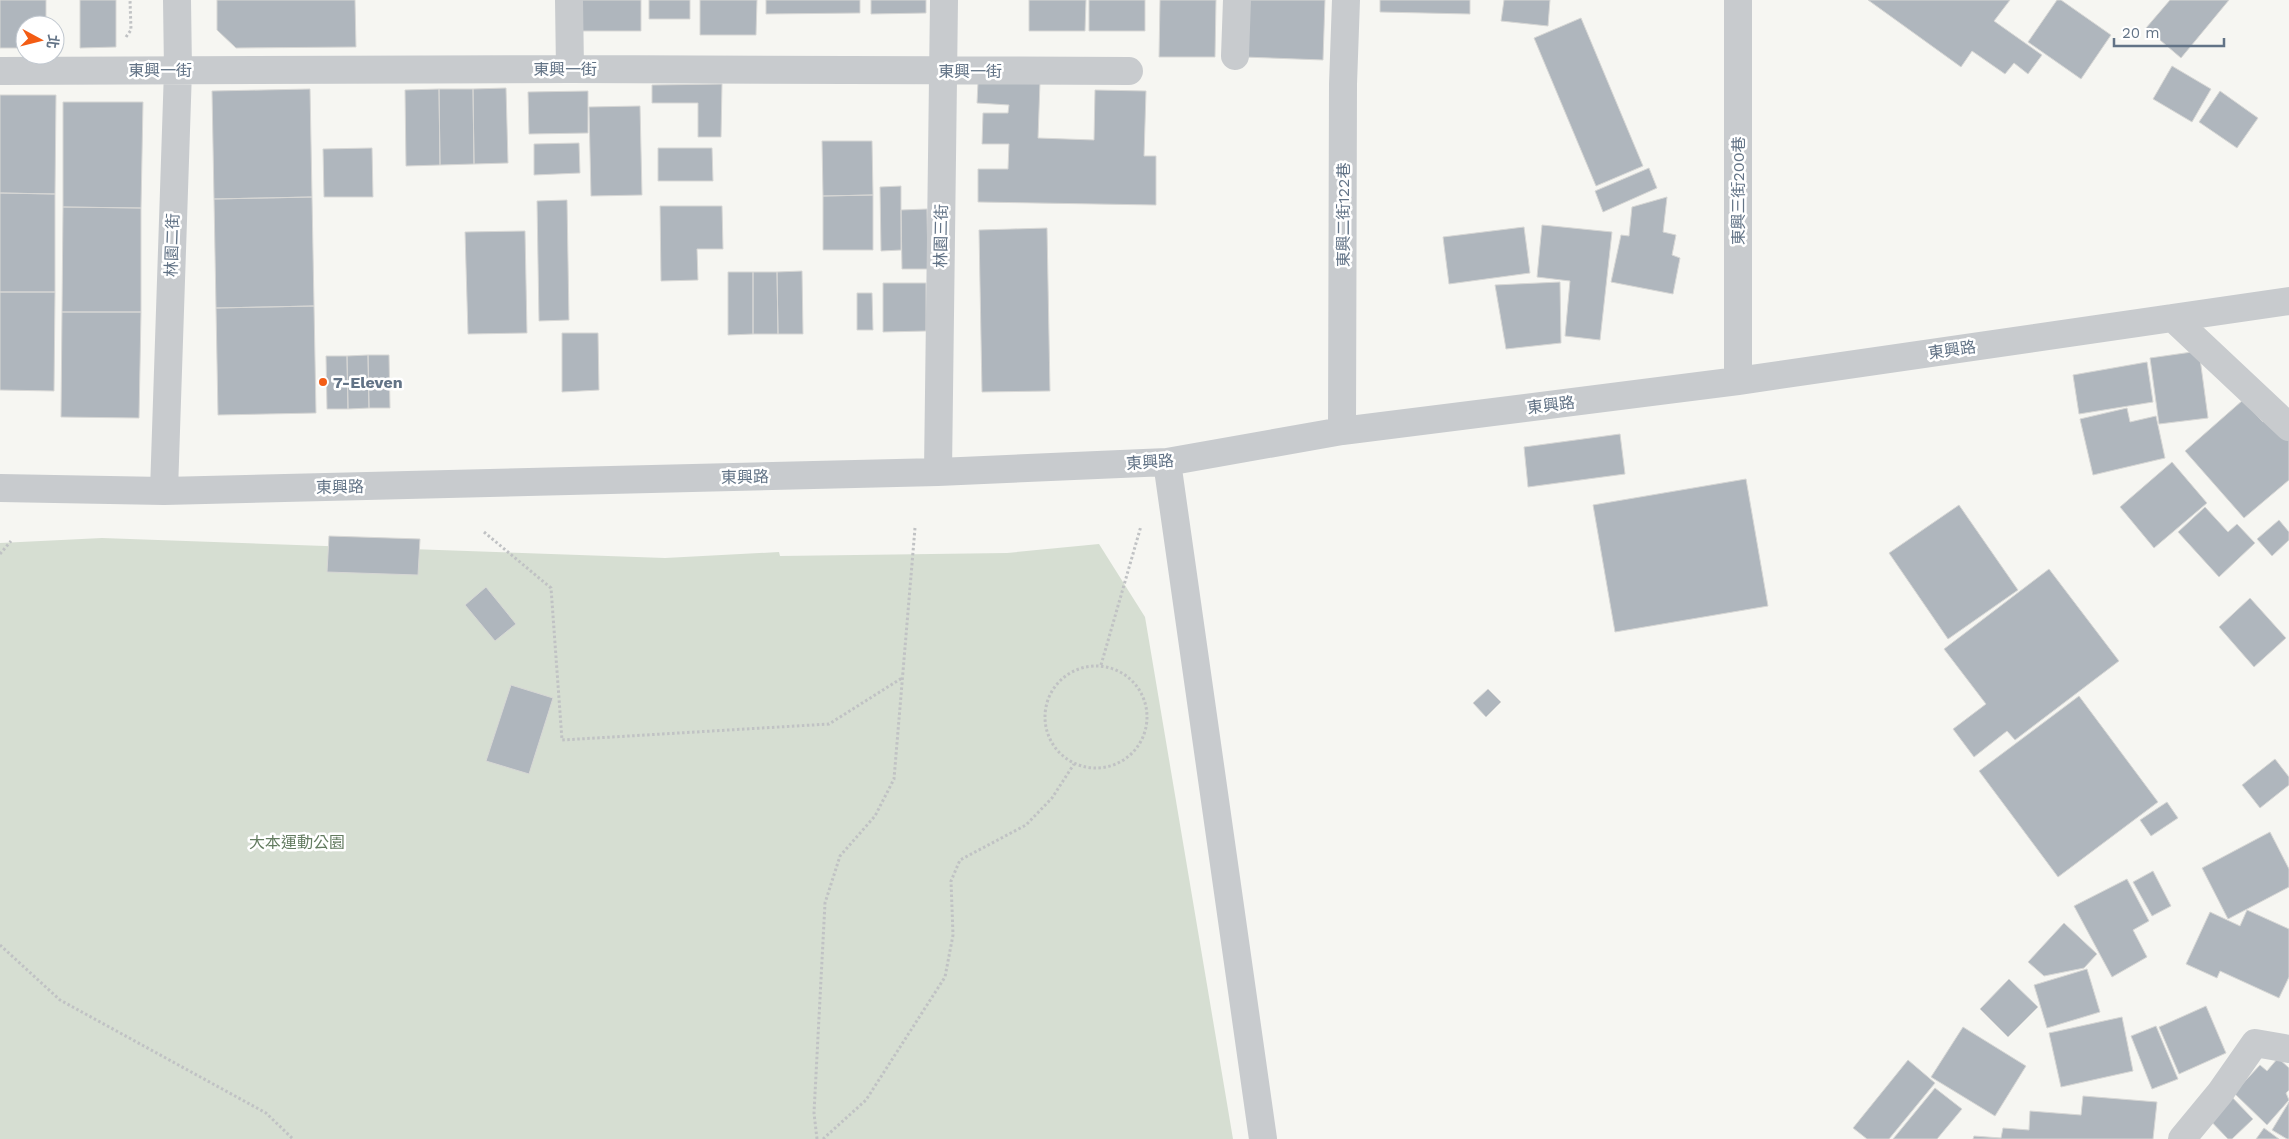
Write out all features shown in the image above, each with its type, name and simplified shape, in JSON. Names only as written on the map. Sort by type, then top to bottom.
[{"type":"street","name":"林園二街","points":[[164,491],[178,70],[177,0]]},
{"type":"street","points":[[569,0],[570,68]]},
{"type":"street","name":"林園三街","points":[[938,472],[944,0]]},
{"type":"street","points":[[1235,56],[1237,0]]},
{"type":"street","name":"東興二街122巷","points":[[1342,431],[1343,94],[1346,0]]},
{"type":"street","name":"東興三街200巷","points":[[1738,0],[1738,381]]},
{"type":"street","name":"東興一街","points":[[0,71],[570,68],[1129,71]]},
{"type":"street","name":"東興路","points":[[0,488],[164,491],[938,472],[1166,462],[1342,431],[1738,381],[2289,301]]},
{"type":"street","points":[[2173,318],[2289,427]]},
{"type":"street","points":[[1166,462],[1263,1139]]},
{"type":"street","points":[[2182,1139],[2220,1093],[2255,1043],[2289,1049]]},
{"type":"path","points":[[1101,665],[1142,524]]},
{"type":"path","points":[[817,1139],[814,1113],[825,903],[840,856],[875,816],[894,779],[916,528]]},
{"type":"path","points":[[484,532],[551,588],[562,740],[829,724],[903,678]]},
{"type":"path","points":[[0,554],[11,541]]},
{"type":"path","points":[[1101,665],[1117,669],[1131,678],[1141,691],[1146,706],[1147,722],[1143,738],[1134,752],[1122,762],[1106,767],[1090,768],[1074,764],[1061,755],[1051,742],[1045,727],[1044,711],[1049,696],[1058,682],[1070,671],[1085,666],[1101,665]]},
{"type":"path","points":[[823,1139],[866,1100],[945,977],[953,935],[952,881],[960,860],[1026,825],[1052,798],[1074,764]]},
{"type":"path","points":[[0,945],[60,1000],[266,1113],[294,1139]]},
{"type":"green space","name":"大本運動公園","points":[[102,538],[665,558],[779,552],[780,556],[1007,553],[1099,544],[1145,617],[1233,1139],[0,1139],[0,543]]},
{"type":"building","points":[[0,0],[46,0],[46,15],[15,15],[15,48],[0,48]]},
{"type":"building","points":[[80,0],[116,0],[116,47],[80,48]]},
{"type":"building","points":[[217,0],[355,0],[356,47],[236,48],[217,30]]},
{"type":"building","points":[[579,0],[641,0],[641,31],[579,31]]},
{"type":"building","points":[[649,0],[690,0],[690,19],[649,19]]},
{"type":"building","points":[[700,0],[757,0],[756,35],[700,35]]},
{"type":"building","points":[[766,0],[860,0],[860,13],[766,14]]},
{"type":"building","points":[[871,0],[926,0],[926,13],[871,14]]},
{"type":"building","points":[[1029,0],[1086,0],[1085,31],[1029,31]]},
{"type":"building","points":[[1089,0],[1145,0],[1145,31],[1089,31]]},
{"type":"building","points":[[1160,0],[1216,0],[1215,57],[1159,57]]},
{"type":"building","points":[[1246,0],[1325,0],[1323,60],[1244,57]]},
{"type":"building","points":[[1380,0],[1470,0],[1470,14],[1380,12]]},
{"type":"building","points":[[1504,0],[1550,0],[1548,26],[1501,21]]},
{"type":"building","points":[[1868,0],[2010,0],[1994,21],[2042,55],[2028,74],[2014,63],[2005,74],[1972,51],[1961,67]]},
{"type":"building","points":[[2057,0],[2061,0],[2111,35],[2081,79],[2028,42]]},
{"type":"building","points":[[2170,0],[2229,0],[2181,58],[2146,28]]},
{"type":"building","points":[[1581,18],[1643,166],[1596,186],[1534,38]]},
{"type":"building","points":[[2172,66],[2211,89],[2192,122],[2153,99]]},
{"type":"building","points":[[978,82],[1040,82],[1038,138],[1094,140],[1095,90],[1146,91],[1144,156],[1156,156],[1156,205],[978,202],[978,169],[1008,169],[1009,144],[982,144],[983,113],[1008,113],[1009,105],[977,103]]},
{"type":"building","points":[[722,84],[721,137],[698,137],[698,103],[652,103],[652,85]]},
{"type":"building","points":[[506,88],[508,163],[474,164],[473,89]]},
{"type":"building","points":[[310,89],[312,197],[214,199],[212,91]]},
{"type":"building","points":[[439,89],[473,89],[474,164],[440,165]]},
{"type":"building","points":[[439,89],[440,165],[406,166],[405,90]]},
{"type":"building","points":[[588,91],[588,133],[529,134],[528,92]]},
{"type":"building","points":[[2220,91],[2258,118],[2237,148],[2199,122]]},
{"type":"building","points":[[0,95],[56,95],[55,194],[0,193]]},
{"type":"building","points":[[63,102],[143,102],[141,208],[63,207]]},
{"type":"building","points":[[640,106],[642,195],[591,196],[589,107]]},
{"type":"building","points":[[822,141],[872,141],[873,195],[823,196]]},
{"type":"building","points":[[579,143],[580,173],[534,175],[534,144]]},
{"type":"building","points":[[372,148],[373,197],[324,197],[323,149]]},
{"type":"building","points":[[658,148],[712,148],[713,181],[658,181]]},
{"type":"building","points":[[1649,168],[1657,188],[1603,212],[1595,191]]},
{"type":"building","points":[[901,186],[901,250],[881,251],[880,187]]},
{"type":"building","points":[[0,193],[55,194],[55,292],[0,292]]},
{"type":"building","points":[[873,195],[873,250],[823,250],[823,196]]},
{"type":"building","points":[[312,197],[314,306],[216,308],[214,199]]},
{"type":"building","points":[[1667,197],[1663,232],[1676,235],[1672,255],[1680,258],[1673,294],[1611,282],[1621,235],[1629,236],[1632,207]]},
{"type":"building","points":[[567,200],[569,320],[539,321],[537,201]]},
{"type":"building","points":[[660,206],[722,206],[723,249],[697,249],[698,280],[661,281]]},
{"type":"building","points":[[63,207],[141,208],[141,312],[62,312]]},
{"type":"building","points":[[927,209],[928,269],[902,269],[901,210]]},
{"type":"building","points":[[1542,225],[1612,232],[1600,340],[1565,336],[1570,281],[1537,277]]},
{"type":"building","points":[[1524,227],[1530,273],[1449,284],[1443,237]]},
{"type":"building","points":[[1047,228],[1050,391],[982,392],[979,230]]},
{"type":"building","points":[[525,231],[527,333],[468,334],[465,232]]},
{"type":"building","points":[[802,271],[803,334],[778,334],[777,272]]},
{"type":"building","points":[[728,272],[753,272],[753,334],[728,335]]},
{"type":"building","points":[[753,272],[777,272],[778,334],[753,334]]},
{"type":"building","points":[[1560,282],[1561,343],[1506,349],[1495,285]]},
{"type":"building","points":[[883,283],[926,283],[926,331],[883,332]]},
{"type":"building","points":[[0,292],[55,292],[54,391],[0,390]]},
{"type":"building","points":[[857,293],[872,293],[873,330],[857,330]]},
{"type":"building","points":[[314,306],[316,413],[218,415],[216,308]]},
{"type":"building","points":[[62,312],[141,312],[139,418],[61,417]]},
{"type":"building","points":[[562,333],[598,333],[599,390],[562,392]]},
{"type":"building","points":[[2199,351],[2208,418],[2159,424],[2150,358]]},
{"type":"building","points":[[368,355],[389,355],[390,408],[369,408]]},
{"type":"building","points":[[368,355],[369,408],[348,409],[347,356]]},
{"type":"building","points":[[326,356],[347,356],[348,409],[327,409]]},
{"type":"building","points":[[2147,362],[2153,402],[2079,414],[2073,375]]},
{"type":"building","points":[[2243,400],[2263,422],[2271,415],[2289,437],[2289,480],[2244,518],[2185,451]]},
{"type":"building","points":[[2127,408],[2130,422],[2156,416],[2165,458],[2093,475],[2080,419]]},
{"type":"building","points":[[1620,434],[1625,474],[1528,487],[1524,447]]},
{"type":"building","points":[[2172,462],[2207,503],[2154,548],[2120,507]]},
{"type":"building","points":[[1746,479],[1768,606],[1615,632],[1593,505]]},
{"type":"building","points":[[1959,505],[2018,590],[1948,639],[1889,553]]},
{"type":"building","points":[[2205,507],[2228,532],[2237,524],[2255,543],[2219,577],[2178,532]]},
{"type":"building","points":[[2279,520],[2289,532],[2289,540],[2272,556],[2257,539]]},
{"type":"building","points":[[329,536],[420,539],[418,575],[327,572]]},
{"type":"building","points":[[2049,569],[2119,661],[2015,740],[2007,731],[1974,757],[1953,729],[1986,704],[1944,649]]},
{"type":"building","points":[[486,587],[516,624],[495,641],[465,605]]},
{"type":"building","points":[[2250,598],[2286,638],[2254,667],[2219,627]]},
{"type":"building","points":[[511,685],[553,698],[529,774],[486,761]]},
{"type":"building","points":[[1488,689],[1501,702],[1486,717],[1473,703]]},
{"type":"building","points":[[2079,696],[2158,802],[2058,877],[1979,771]]},
{"type":"building","points":[[2275,759],[2289,777],[2289,785],[2260,808],[2242,785]]},
{"type":"building","points":[[2167,802],[2178,818],[2151,836],[2140,820]]},
{"type":"building","points":[[2270,832],[2289,869],[2289,887],[2228,919],[2202,868]]},
{"type":"building","points":[[2153,871],[2171,906],[2152,916],[2133,882]]},
{"type":"building","points":[[2127,879],[2149,921],[2133,930],[2147,957],[2112,977],[2074,906]]},
{"type":"building","points":[[2247,910],[2289,929],[2289,977],[2279,998],[2220,971],[2217,978],[2186,964],[2210,912],[2240,926]]},
{"type":"building","points":[[2064,923],[2097,954],[2084,968],[2044,976],[2028,962]]},
{"type":"building","points":[[2087,969],[2100,1012],[2047,1028],[2034,985]]},
{"type":"building","points":[[2009,979],[2038,1007],[2008,1037],[1980,1009]]},
{"type":"building","points":[[2206,1006],[2226,1053],[2179,1074],[2159,1027]]},
{"type":"building","points":[[2122,1017],[2133,1071],[2061,1087],[2049,1033]]},
{"type":"building","points":[[2156,1026],[2178,1079],[2152,1089],[2131,1036]]},
{"type":"building","points":[[1963,1027],[2026,1066],[1995,1116],[1931,1077]]},
{"type":"building","points":[[2278,1058],[2289,1068],[2289,1090],[2286,1093],[2289,1100],[2267,1125],[2234,1093],[2260,1065],[2267,1071]]},
{"type":"building","points":[[1908,1060],[1935,1083],[1889,1139],[1867,1139],[1853,1128]]},
{"type":"building","points":[[1935,1088],[1962,1109],[1937,1139],[1893,1139]]},
{"type":"building","points":[[2228,1093],[2253,1119],[2232,1139],[2228,1139],[2205,1115]]},
{"type":"building","points":[[2083,1096],[2157,1102],[2153,1139],[1973,1139],[1974,1136],[2001,1138],[2003,1128],[2029,1130],[2030,1111],[2081,1115]]},
{"type":"building","points":[[2289,1102],[2289,1139],[2287,1139],[2272,1130]]},
{"type":"building","points":[[2264,1128],[2279,1139],[2256,1139]]},
{"type":"place","name":"7-Eleven","points":[[323,382]]}]
